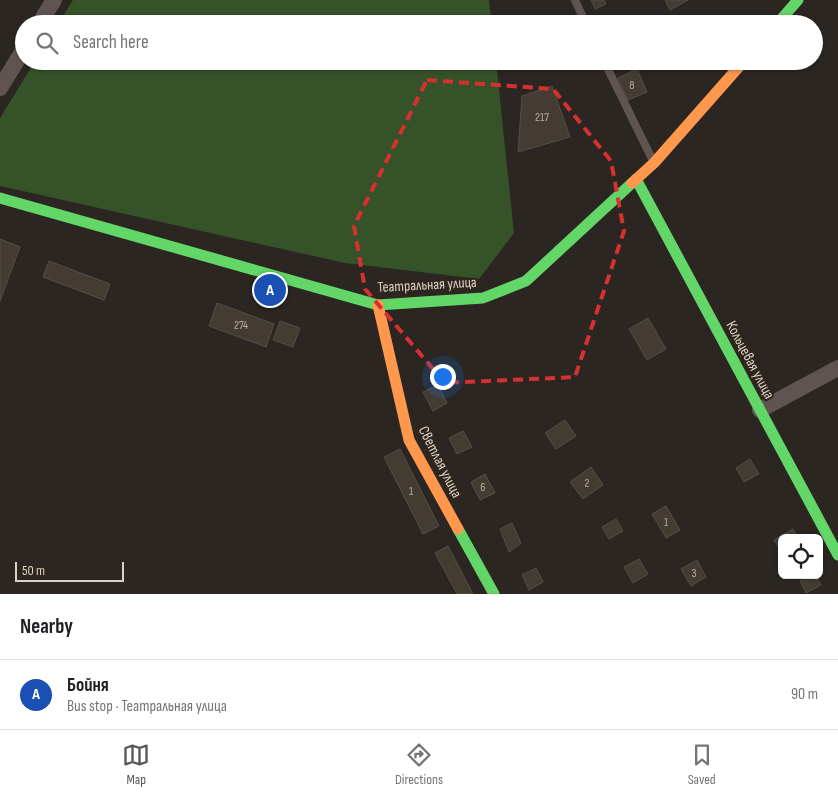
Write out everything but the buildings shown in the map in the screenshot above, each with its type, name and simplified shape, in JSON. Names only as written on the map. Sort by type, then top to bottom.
[{"type":"main road","points":[[785,15],[798,0]]},
{"type":"main road","name":"Театральная улица","points":[[0,198],[378,304],[483,298],[526,281],[654,163],[736,70]]},
{"type":"main road","name":"Кольцевая улица","points":[[636,179],[838,555]]},
{"type":"main road","name":"Светлая улица","points":[[378,304],[409,440],[494,594]]},
{"type":"street","points":[[45,15],[54,0]]},
{"type":"street","points":[[0,88],[15,64]]},
{"type":"street","points":[[760,410],[838,368]]},
{"type":"lane","points":[[575,0],[582,15]]},
{"type":"lane","points":[[608,70],[654,163]]},
{"type":"highlighted area","points":[[427,80],[553,89],[611,161],[624,231],[575,377],[445,383],[365,289],[354,226]]},
{"type":"green space","points":[[73,0],[489,0],[491,15],[64,15]]},
{"type":"green space","points":[[29,70],[497,70],[514,233],[479,279],[345,263],[0,186],[0,118]]},
{"type":"traffic: fast","points":[[785,15],[798,0]]},
{"type":"traffic: fast","points":[[636,179],[838,555]]},
{"type":"traffic: fast","points":[[0,198],[378,305],[483,298],[526,281],[632,183]]},
{"type":"traffic: fast","points":[[458,529],[494,594]]},
{"type":"traffic: slow","points":[[632,183],[654,163],[736,70]]},
{"type":"traffic: slow","points":[[378,305],[409,440],[458,529]]},
{"type":"place","name":"Бойня","points":[[270,290]]}]
